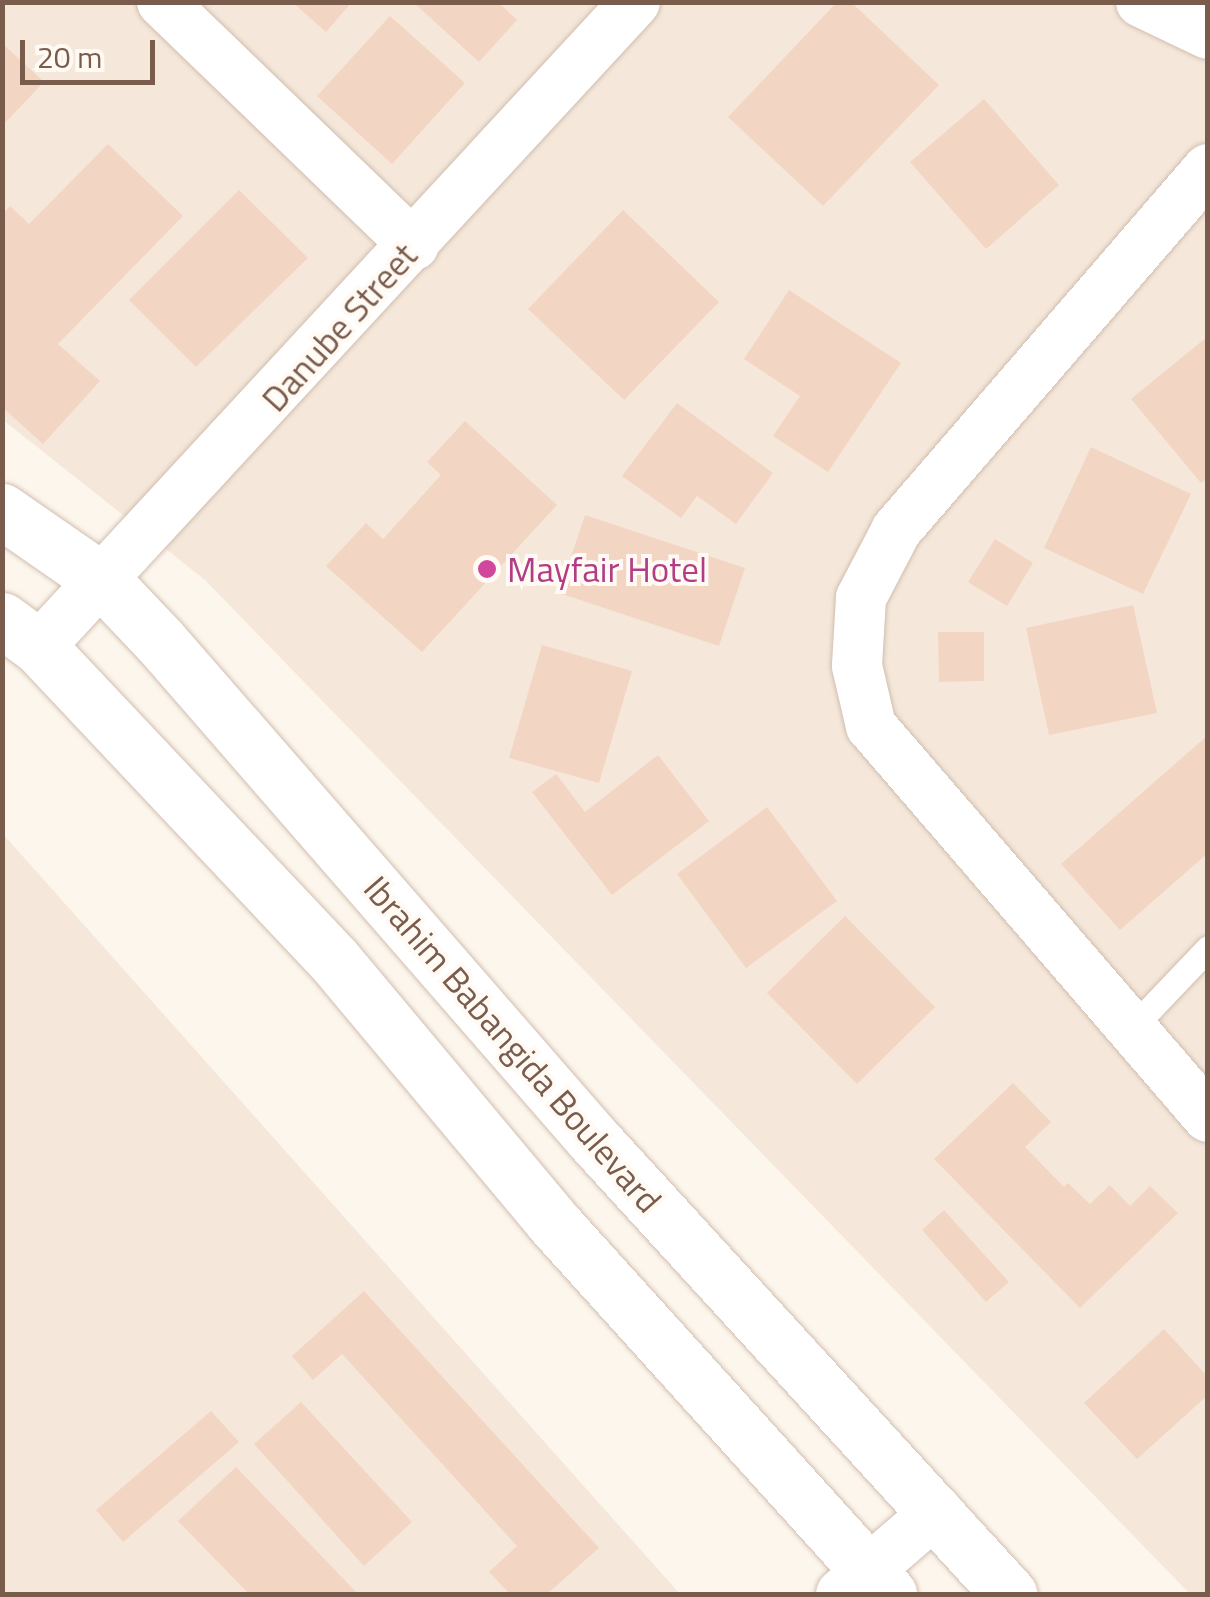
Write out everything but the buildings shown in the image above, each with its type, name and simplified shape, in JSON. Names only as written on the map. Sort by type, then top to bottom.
[{"type":"street","points":[[162,2],[414,244]]},
{"type":"street","name":"Danube Street","points":[[21,634],[103,581],[635,2]]},
{"type":"street","points":[[1142,2],[1208,34]]},
{"type":"street","points":[[1208,169],[896,531],[861,598],[857,666],[871,726],[1208,1117]]},
{"type":"street","name":"Ibrahim Babangida Boulevard","points":[[2,511],[103,581],[592,1139],[1009,1594]]},
{"type":"street","points":[[21,634],[334,960],[866,1587],[937,1511]]},
{"type":"lane","points":[[1130,1030],[1208,948]]},
{"type":"shaded area","points":[[2,3],[1207,3],[1207,1594],[1190,1594],[205,580],[3,420]]},
{"type":"shaded area","points":[[3,834],[680,1594],[3,1594]]},
{"type":"place","name":"Mayfair Hotel","points":[[487,569]]}]
